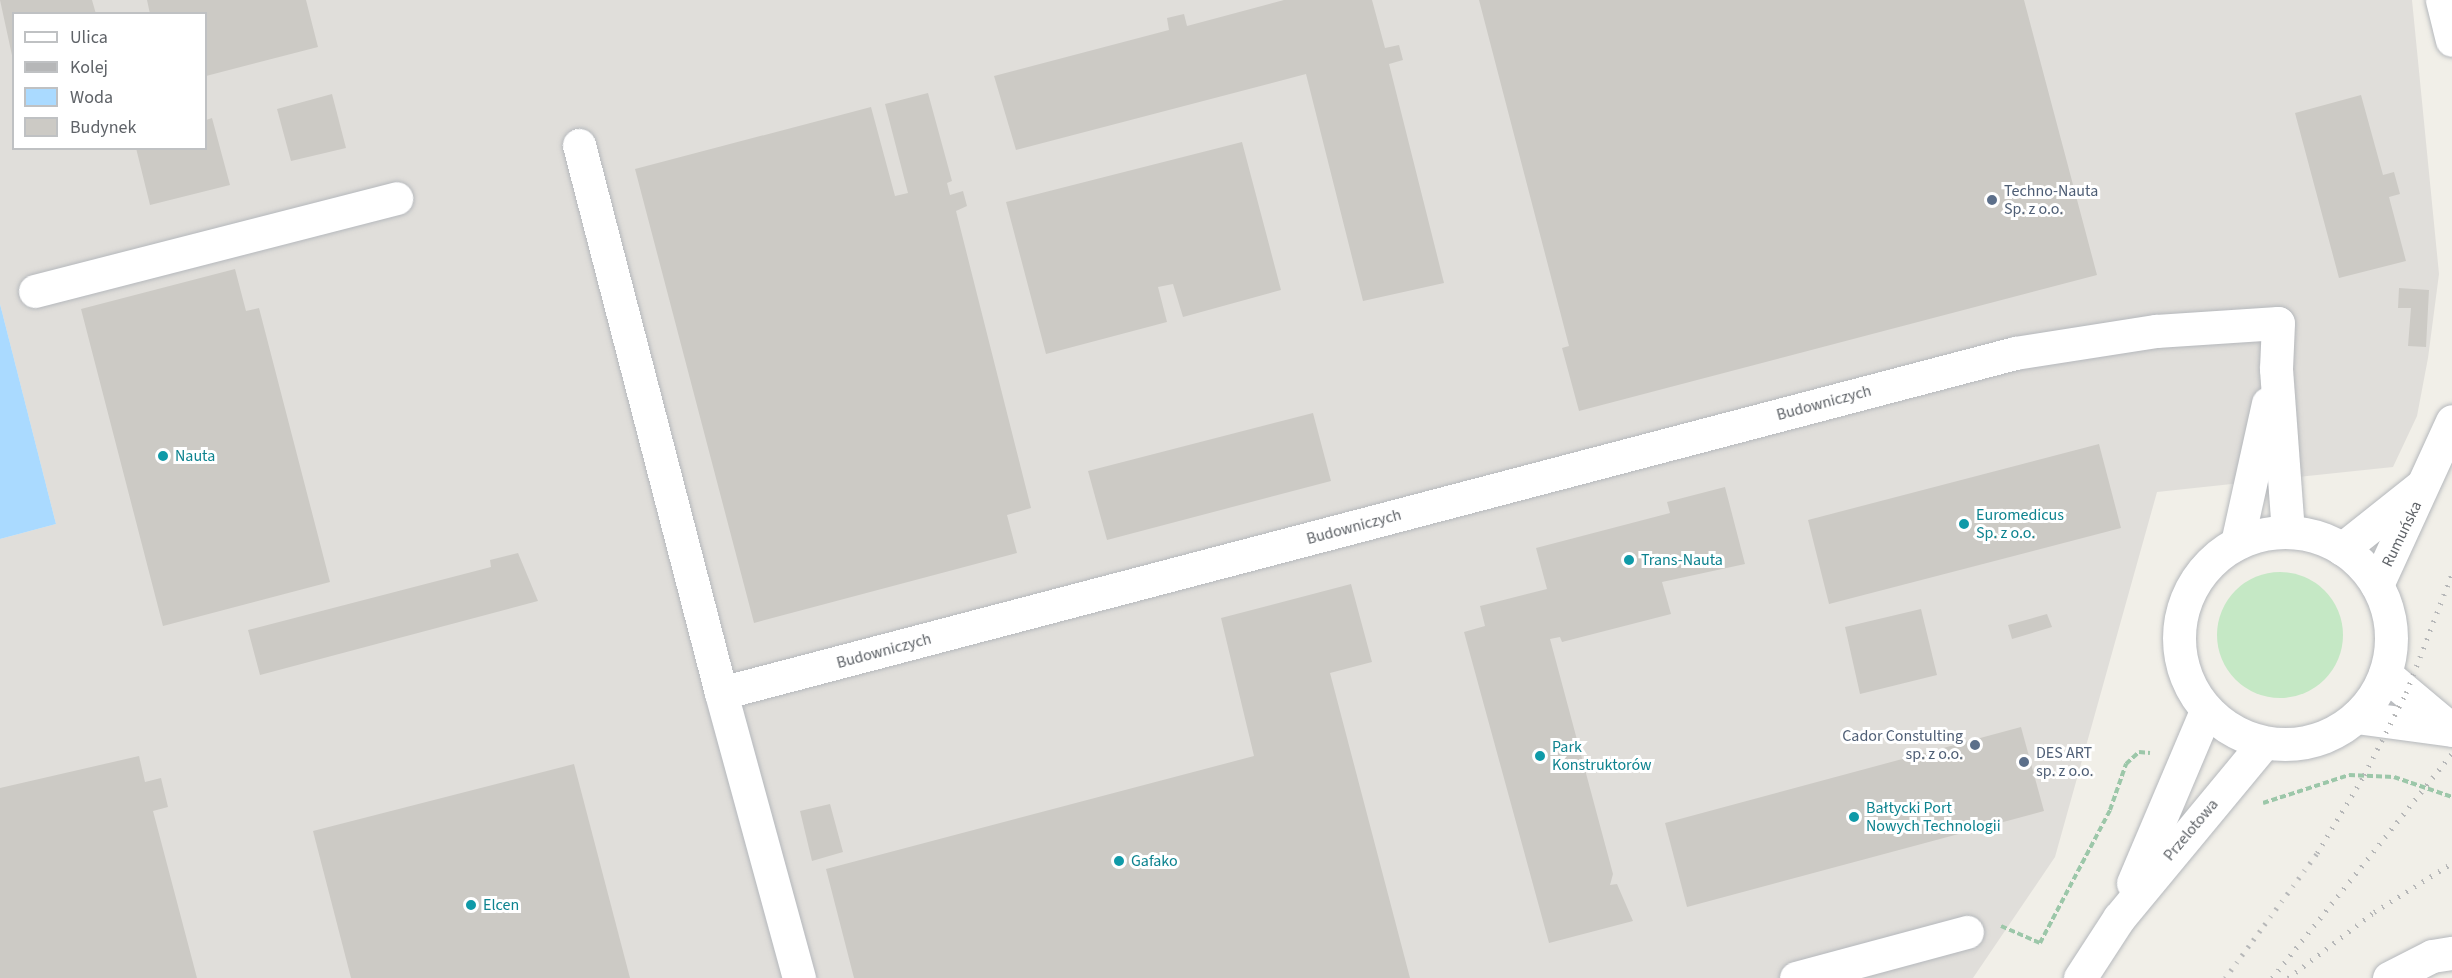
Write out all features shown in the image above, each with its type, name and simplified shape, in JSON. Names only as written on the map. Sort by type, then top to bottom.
[{"type":"street","points":[[2442,0],[2452,40]]},
{"type":"street","points":[[579,145],[721,693],[799,978]]},
{"type":"street","points":[[35,291],[396,198]]},
{"type":"street","name":"Budowniczych","points":[[721,693],[2015,353],[2156,332],[2278,323],[2276,369]]},
{"type":"street","points":[[2276,369],[2288,532]]},
{"type":"street","points":[[2237,543],[2276,369]]},
{"type":"street","name":"Rumuńska","points":[[2377,585],[2427,482],[2452,421]]},
{"type":"street","name":"Rumuńska","points":[[2342,549],[2427,482]]},
{"type":"street","points":[[2288,532],[2342,549],[2377,585],[2391,644],[2385,674],[2356,717],[2329,735],[2297,744],[2264,743],[2233,731],[2206,711],[2182,662],[2180,619],[2191,588],[2210,562],[2237,543],[2288,532]]},
{"type":"street","points":[[2385,674],[2452,730]]},
{"type":"street","name":"Przelotowa","points":[[2119,918],[2206,711]]},
{"type":"street","points":[[2356,717],[2452,730]]},
{"type":"street","name":"Przelotowa","points":[[2080,978],[2119,918],[2264,743]]},
{"type":"street","points":[[1796,978],[1967,932]]},
{"type":"street","points":[[2389,978],[2432,956],[2452,952]]},
{"type":"shaded area","points":[[0,0],[2412,0],[2439,274],[2428,358],[2417,416],[2393,467],[2157,492],[2055,857],[1973,978],[0,978],[0,539],[56,524],[0,304]]},
{"type":"green space","points":[[2280,572],[2304,577],[2324,591],[2338,611],[2343,635],[2338,659],[2324,679],[2304,693],[2280,698],[2256,693],[2236,679],[2222,659],[2217,635],[2222,611],[2236,591],[2256,577]]},
{"type":"water","points":[[0,304],[56,524],[0,539]]},
{"type":"building","points":[[0,0],[92,0],[95,12],[12,12],[12,55]]},
{"type":"building","points":[[147,0],[306,0],[318,47],[207,76],[207,12],[150,12]]},
{"type":"building","points":[[1284,0],[1372,0],[1385,48],[1399,45],[1403,60],[1389,64],[1444,283],[1363,301],[1306,74],[1016,150],[994,76],[1169,30],[1167,18],[1184,14],[1187,26]]},
{"type":"building","points":[[1479,0],[2024,0],[2097,275],[1579,411],[1562,348],[1569,346]]},
{"type":"building","points":[[928,93],[952,181],[947,183],[950,195],[963,191],[967,206],[956,211],[1031,508],[1007,515],[1017,553],[754,623],[635,169],[871,107],[895,196],[908,193],[885,104]]},
{"type":"building","points":[[332,94],[346,148],[291,161],[277,109]]},
{"type":"building","points":[[2361,95],[2383,175],[2394,172],[2400,194],[2389,197],[2406,261],[2339,278],[2295,113]]},
{"type":"building","points":[[212,118],[230,185],[150,205],[136,150],[207,150],[207,120]]},
{"type":"building","points":[[1242,142],[1281,290],[1183,317],[1173,284],[1158,287],[1167,322],[1046,354],[1006,202]]},
{"type":"building","points":[[235,269],[246,311],[259,308],[330,582],[163,626],[81,309]]},
{"type":"building","points":[[2399,288],[2429,290],[2426,347],[2408,346],[2411,308],[2398,308]]},
{"type":"building","points":[[1313,413],[1331,481],[1107,540],[1088,471]]},
{"type":"building","name":"Euromedicus Sp. z o.o.","points":[[2099,444],[2121,528],[1829,604],[1808,520]]},
{"type":"building","name":"Park Konstruktorów","points":[[1725,487],[1745,564],[1662,582],[1671,614],[1562,642],[1560,637],[1550,639],[1613,874],[1610,885],[1617,884],[1633,921],[1549,943],[1464,632],[1485,626],[1480,606],[1547,589],[1536,548],[1670,513],[1667,502]]},
{"type":"building","points":[[518,553],[538,601],[260,675],[248,630],[491,567],[490,560]]},
{"type":"building","name":"Gafako","points":[[1351,584],[1372,662],[1330,673],[1410,978],[854,978],[826,869],[1254,756],[1221,618]]},
{"type":"building","points":[[1921,609],[1937,675],[1860,694],[1845,627]]},
{"type":"building","points":[[2047,614],[2052,627],[2012,639],[2008,625]]},
{"type":"building","name":"Bałtycki Port Nowych Technologii","points":[[2021,727],[2044,811],[1687,907],[1665,823]]},
{"type":"building","points":[[139,756],[145,782],[161,778],[168,807],[153,811],[197,978],[0,978],[0,788]]},
{"type":"building","name":"Elcen","points":[[574,764],[630,978],[351,978],[313,831]]},
{"type":"building","points":[[830,804],[843,852],[812,861],[800,811]]},
{"type":"railway","points":[[2225,978],[2317,853],[2364,775],[2406,693],[2452,573]]},
{"type":"railway","points":[[2272,978],[2452,753]]},
{"type":"railway","points":[[2288,978],[2374,912],[2452,863]]},
{"type":"place","name":"Techno-Nauta Sp. z o.o.","points":[[1992,200]]},
{"type":"place","name":"Nauta","points":[[163,456]]},
{"type":"place","name":"Euromedicus Sp. z o.o.","points":[[1964,524]]},
{"type":"place","name":"Trans-Nauta","points":[[1629,560]]},
{"type":"place","name":"Cador Constulting sp. z o.o.","points":[[1975,745]]},
{"type":"place","name":"Park Konstruktorów","points":[[1540,756]]},
{"type":"place","name":"DES ART sp. z o.o.","points":[[2024,762]]},
{"type":"place","name":"Bałtycki Port Nowych Technologii","points":[[1854,817]]},
{"type":"place","name":"Gafako","points":[[1119,861]]},
{"type":"place","name":"Elcen","points":[[471,905]]}]
